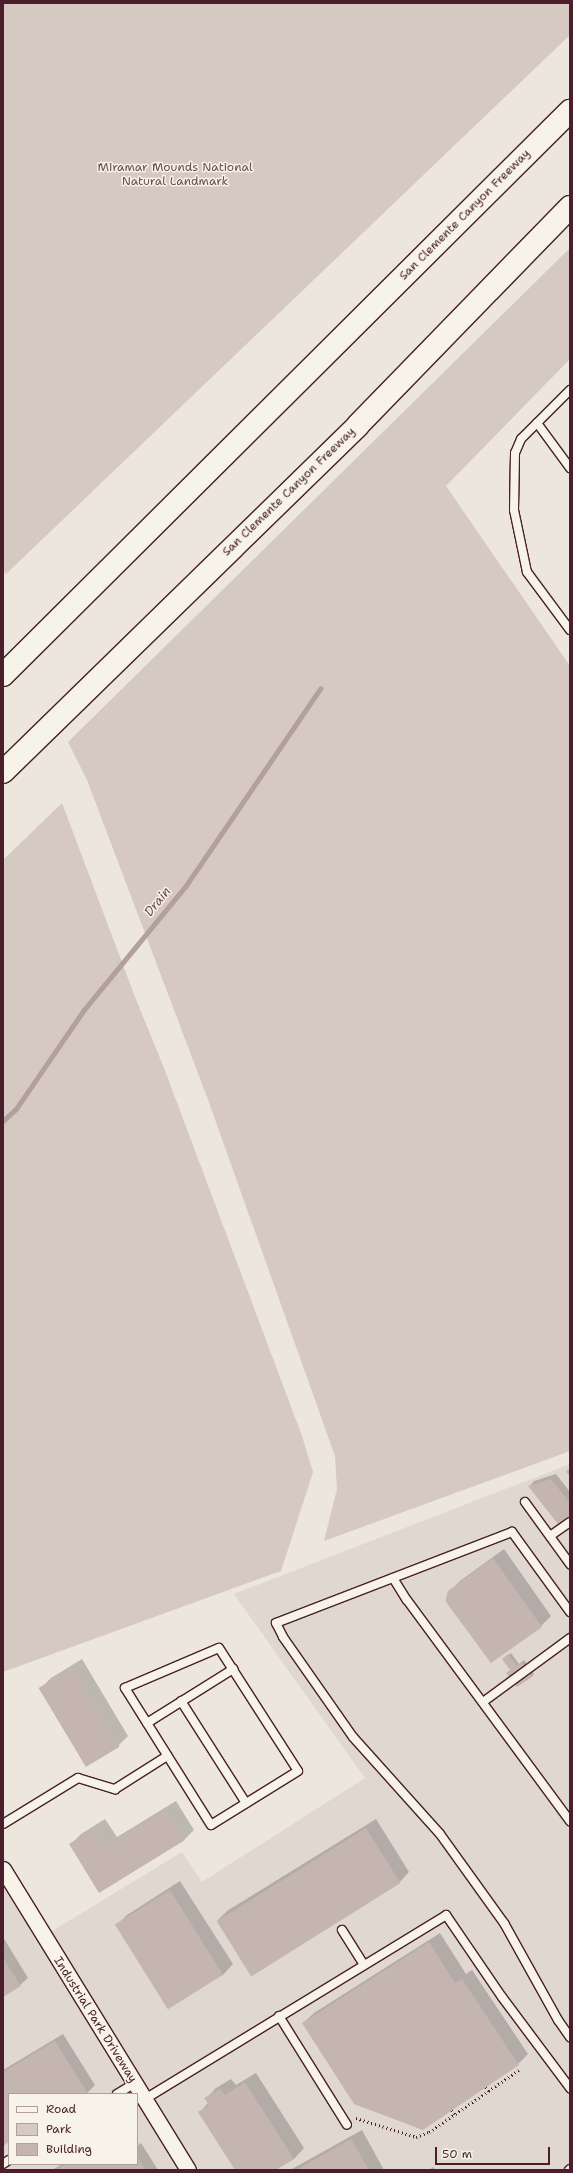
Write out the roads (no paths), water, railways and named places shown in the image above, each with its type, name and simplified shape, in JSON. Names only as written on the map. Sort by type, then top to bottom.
[{"type":"highway","name":"San Clemente Canyon Freeway","points":[[3,675],[570,111]]},
{"type":"highway","name":"San Clemente Canyon Freeway","points":[[3,772],[358,425],[570,207]]},
{"type":"street","name":"Industrial Park Driveway","points":[[3,1869],[188,2170]]},
{"type":"lane","points":[[570,390],[521,439],[515,453],[514,510],[527,572],[570,630]]},
{"type":"lane","points":[[537,423],[570,468]]},
{"type":"lane","points":[[525,1502],[570,1564]]},
{"type":"lane","points":[[550,1536],[570,1522]]},
{"type":"lane","points":[[570,1612],[512,1532],[276,1623],[283,1637],[353,1737],[440,1834],[504,1922],[558,2020],[570,2037]]},
{"type":"lane","points":[[393,1578],[407,1600],[570,1821]]},
{"type":"lane","points":[[483,1702],[570,1638]]},
{"type":"lane","points":[[219,1648],[233,1669],[298,1771],[211,1826],[125,1688],[219,1648]]},
{"type":"lane","points":[[147,1723],[233,1669]]},
{"type":"lane","points":[[181,1701],[246,1803]]},
{"type":"lane","points":[[3,1824],[78,1778],[115,1789],[167,1756]]},
{"type":"lane","points":[[145,2099],[446,1915],[502,1997],[570,2088]]},
{"type":"lane","points":[[342,1930],[364,1965]]},
{"type":"lane","points":[[279,2016],[347,2125]]},
{"type":"lane","points":[[119,2093],[134,2083]]},
{"type":"lane","points":[[3,2165],[7,2170]]},
{"type":"waterway","name":"Drain","points":[[3,1121],[16,1109],[83,1011],[185,887],[320,689]]},
{"type":"park label","name":"Miramar Mounds National Natural Landmark","points":[[175,175]]}]
